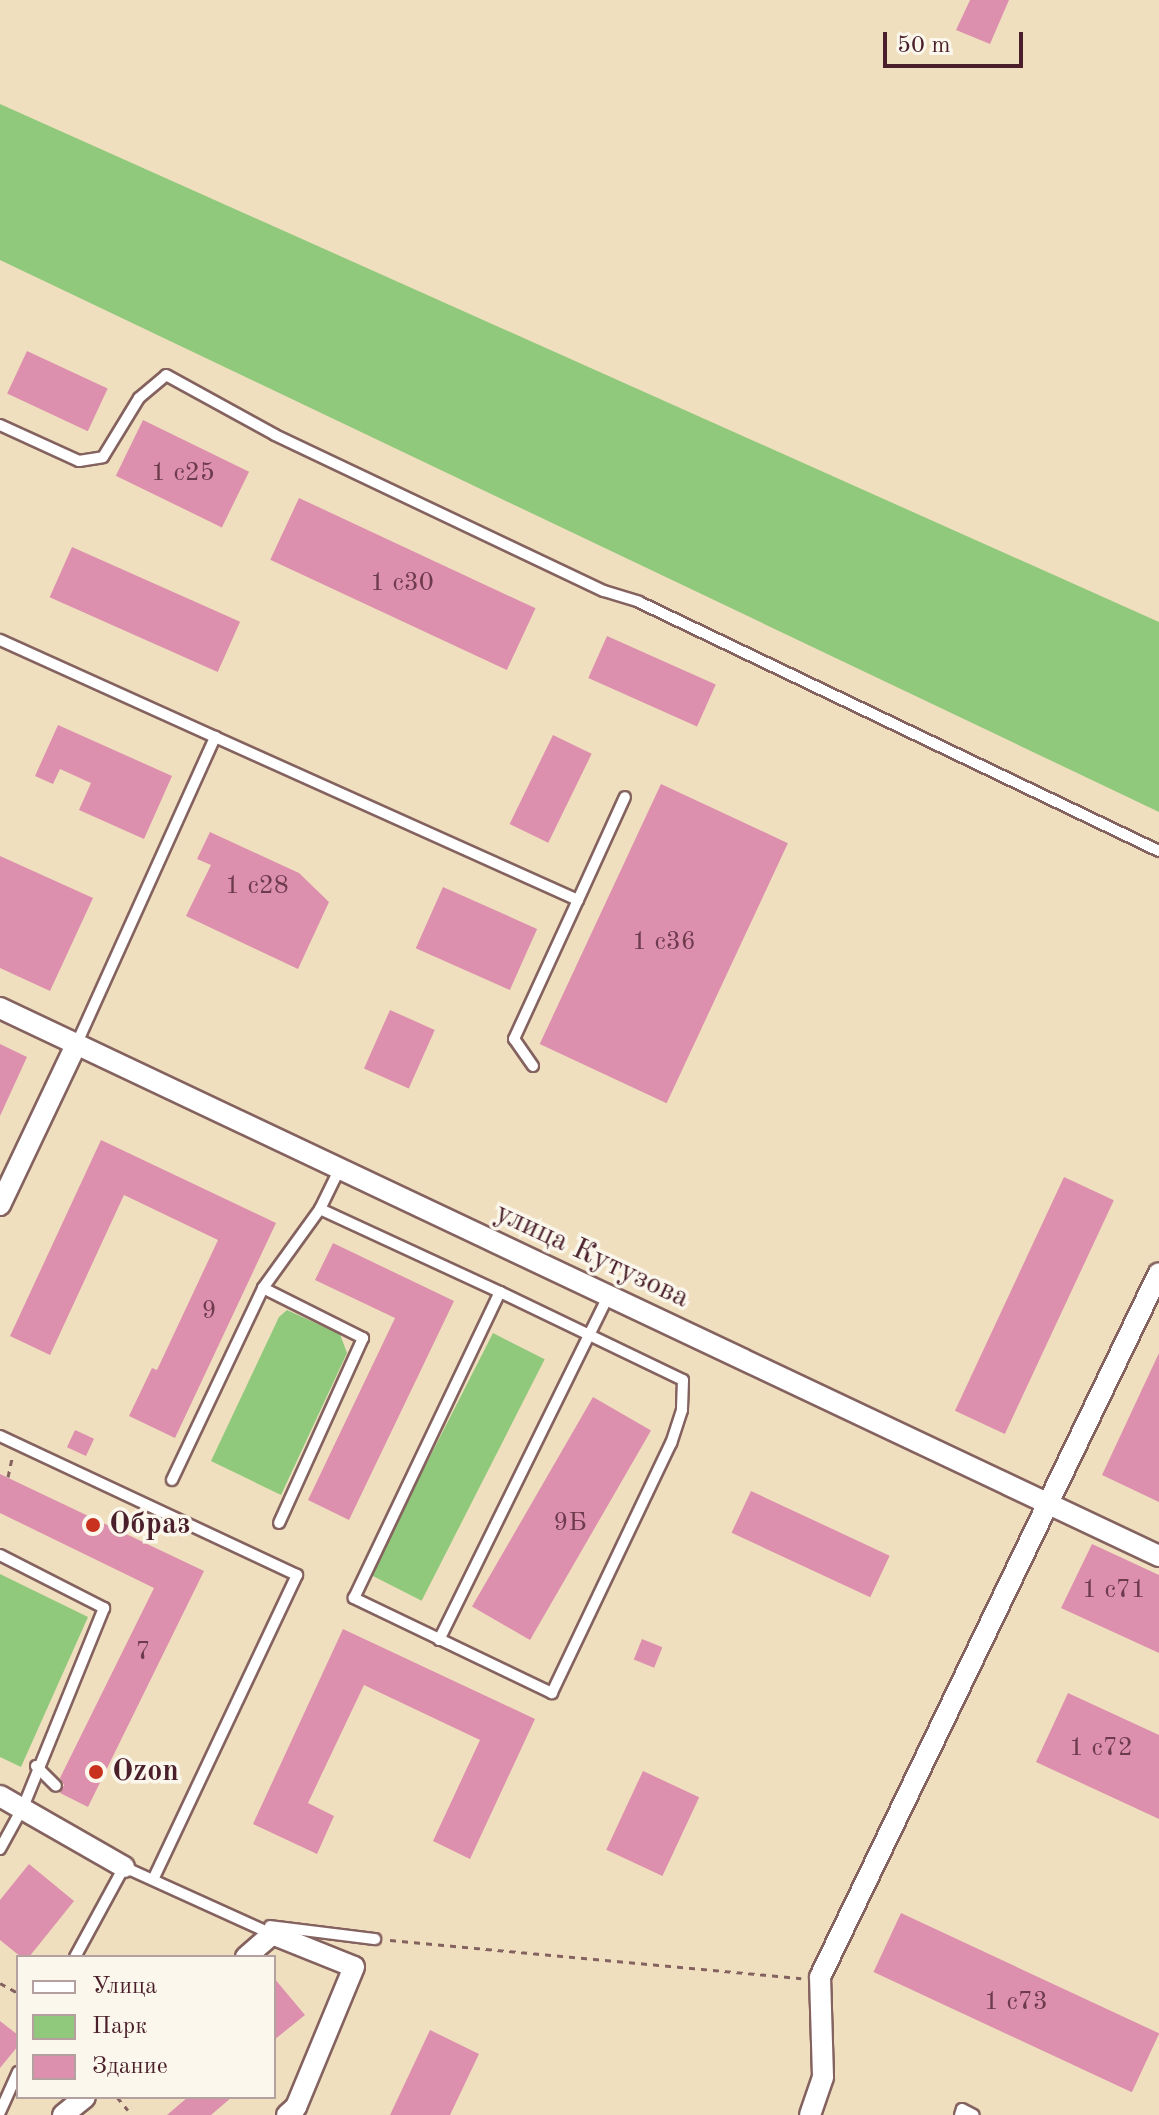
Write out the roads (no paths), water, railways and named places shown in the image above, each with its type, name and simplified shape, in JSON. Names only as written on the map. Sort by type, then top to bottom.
[{"type":"street","name":"улица Кутузова","points":[[0,1008],[1159,1556]]},
{"type":"street","points":[[0,1205],[77,1043]]},
{"type":"street","points":[[810,2115],[823,2077],[820,1977],[1159,1273]]},
{"type":"street","points":[[0,1796],[124,1867]]},
{"type":"street","points":[[248,1955],[272,1934],[354,1967],[296,2107],[287,2115]]},
{"type":"street","points":[[63,2115],[83,2099]]},
{"type":"lane","points":[[0,425],[79,461],[103,457],[139,398],[166,375],[275,435],[604,591],[653,608],[1159,851]]},
{"type":"lane","points":[[0,640],[578,900]]},
{"type":"lane","points":[[77,1043],[215,737]]},
{"type":"lane","points":[[533,1066],[514,1039],[625,797]]},
{"type":"lane","points":[[172,1480],[263,1288],[320,1209],[339,1170]]},
{"type":"lane","points":[[320,1209],[500,1292],[590,1334],[683,1380],[682,1410],[552,1693],[354,1598],[500,1292]]},
{"type":"lane","points":[[263,1288],[363,1338],[279,1523]]},
{"type":"lane","points":[[439,1640],[608,1297]]},
{"type":"lane","points":[[0,1436],[297,1575],[153,1879]]},
{"type":"lane","points":[[0,1555],[104,1608],[103,1621],[36,1766],[23,1807],[0,1849]]},
{"type":"lane","points":[[36,1766],[56,1786]]},
{"type":"lane","points":[[76,1955],[124,1867],[272,1934]]},
{"type":"lane","points":[[245,1922],[375,1939]]},
{"type":"lane","points":[[0,2112],[16,2076]]},
{"type":"lane","points":[[960,2115],[962,2109],[974,2115]]},
{"type":"place","name":"Образ","points":[[93,1525]]},
{"type":"place","name":"Ozon","points":[[96,1772]]}]
